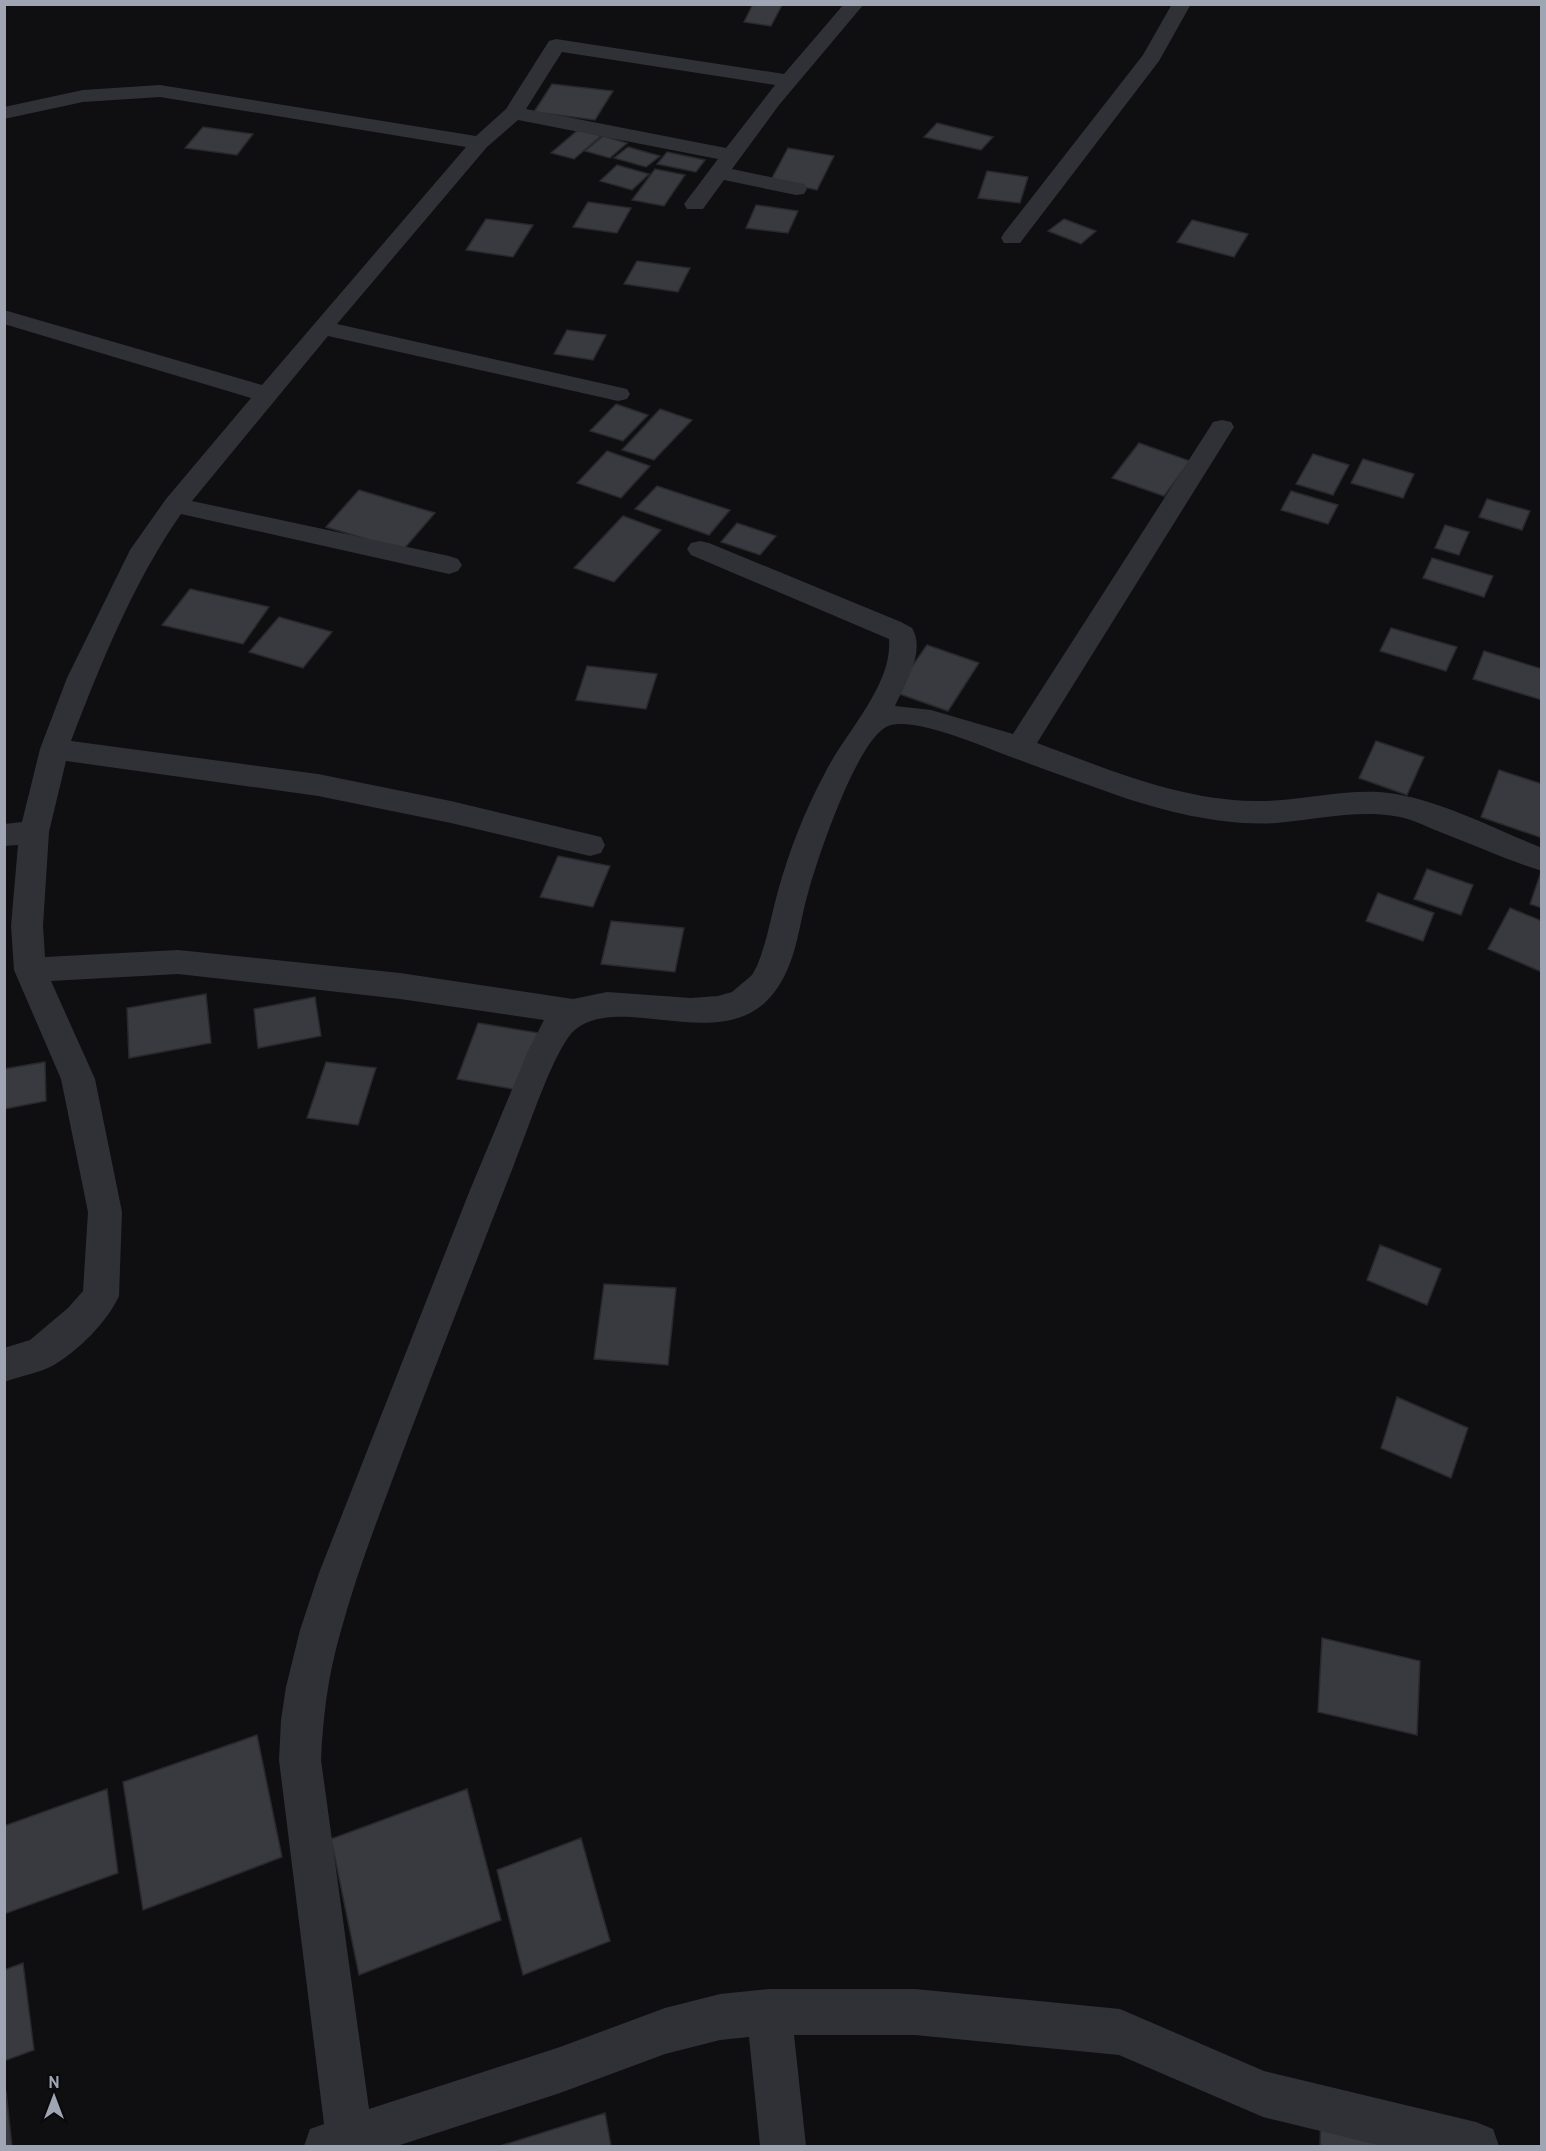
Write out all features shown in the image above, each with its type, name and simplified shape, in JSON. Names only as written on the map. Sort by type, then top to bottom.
[{"type":"street","points":[[695,204],[789,81],[855,4]]},
{"type":"street","points":[[1012,238],[1152,57],[1182,4]]},
{"type":"street","points":[[4,1365],[41,1353],[81,1320],[101,1296],[105,1212],[78,1079],[30,970],[19,833],[81,678],[143,550],[174,506],[265,394],[480,143],[514,113],[556,45],[789,81]]},
{"type":"street","points":[[4,113],[83,96],[160,92],[480,143]]},
{"type":"street","points":[[514,113],[732,155]]},
{"type":"street","points":[[719,173],[796,189]]},
{"type":"street","points":[[4,317],[265,394]]},
{"type":"street","points":[[322,328],[618,394]]},
{"type":"street","points":[[1018,748],[1222,427]]},
{"type":"street","points":[[174,506],[449,565]]},
{"type":"street","points":[[30,970],[178,962],[400,986],[575,1012],[604,1006],[707,1010],[743,1003],[755,994],[767,980],[776,962],[788,908],[811,834],[852,750],[874,721],[901,657],[904,644],[902,635],[891,627],[699,549]]},
{"type":"street","points":[[874,721],[885,715],[925,718],[1018,748],[1138,792],[1222,811],[1269,812],[1367,801],[1389,803],[1411,808],[1542,860]]},
{"type":"street","points":[[54,749],[318,785],[452,812],[590,845]]},
{"type":"street","points":[[575,1012],[559,1023],[544,1051],[411,1379],[336,1582],[302,1712],[300,1760],[343,2144],[560,2070],[665,2031],[720,2017],[769,2012],[915,2012],[1120,2032],[1263,2094],[1476,2146]]},
{"type":"street","points":[[769,2012],[783,2146]]},
{"type":"building","points":[[753,4],[782,5],[771,26],[744,22]]},
{"type":"building","points":[[552,84],[613,91],[595,120],[534,112]]},
{"type":"building","points":[[937,123],[993,137],[981,150],[924,137]]},
{"type":"building","points":[[203,127],[253,134],[237,155],[185,148]]},
{"type":"building","points":[[579,129],[601,136],[574,159],[551,153]]},
{"type":"building","points":[[603,136],[627,143],[610,158],[585,151]]},
{"type":"building","points":[[628,147],[660,156],[646,167],[614,158]]},
{"type":"building","points":[[788,148],[834,156],[817,190],[771,180]]},
{"type":"building","points":[[667,152],[705,160],[696,172],[657,164]]},
{"type":"building","points":[[617,165],[649,174],[632,190],[600,181]]},
{"type":"building","points":[[655,169],[685,175],[664,206],[632,200]]},
{"type":"building","points":[[987,171],[1028,177],[1020,203],[978,198]]},
{"type":"building","points":[[588,202],[631,208],[617,233],[573,227]]},
{"type":"building","points":[[756,205],[798,211],[788,233],[746,228]]},
{"type":"building","points":[[486,219],[533,225],[513,257],[466,250]]},
{"type":"building","points":[[1064,219],[1096,231],[1081,244],[1048,231]]},
{"type":"building","points":[[1192,220],[1248,234],[1234,257],[1177,242]]},
{"type":"building","points":[[637,261],[690,268],[678,292],[624,284]]},
{"type":"building","points":[[567,330],[606,335],[593,360],[554,354]]},
{"type":"building","points":[[616,404],[648,415],[623,441],[590,431]]},
{"type":"building","points":[[660,409],[692,420],[654,460],[622,450]]},
{"type":"building","points":[[1139,443],[1190,461],[1164,496],[1112,478]]},
{"type":"building","points":[[607,451],[650,466],[621,498],[577,483]]},
{"type":"building","points":[[1313,454],[1349,465],[1333,495],[1296,484]]},
{"type":"building","points":[[1363,459],[1414,474],[1403,498],[1351,483]]},
{"type":"building","points":[[657,486],[730,510],[709,535],[635,509]]},
{"type":"building","points":[[359,490],[435,513],[403,550],[326,527]]},
{"type":"building","points":[[1291,491],[1338,505],[1328,524],[1281,510]]},
{"type":"building","points":[[1487,499],[1530,511],[1522,530],[1479,517]]},
{"type":"building","points":[[623,516],[661,530],[614,582],[574,568]]},
{"type":"building","points":[[737,523],[776,536],[760,555],[721,542]]},
{"type":"building","points":[[1445,525],[1469,532],[1459,555],[1435,548]]},
{"type":"building","points":[[1432,558],[1493,576],[1484,597],[1423,578]]},
{"type":"building","points":[[190,589],[269,607],[243,644],[162,625]]},
{"type":"building","points":[[279,617],[332,632],[303,668],[249,652]]},
{"type":"building","points":[[1391,628],[1457,647],[1446,671],[1380,651]]},
{"type":"building","points":[[927,645],[979,663],[948,711],[894,692]]},
{"type":"building","points":[[1484,651],[1542,669],[1542,700],[1473,679]]},
{"type":"building","points":[[587,666],[657,674],[646,709],[576,700]]},
{"type":"building","points":[[1376,741],[1424,757],[1407,795],[1359,778]]},
{"type":"building","points":[[1499,770],[1542,784],[1542,838],[1481,817]]},
{"type":"building","points":[[558,856],[610,866],[593,907],[540,897]]},
{"type":"building","points":[[1427,869],[1473,885],[1461,915],[1414,899]]},
{"type":"building","points":[[1542,872],[1542,908],[1530,904]]},
{"type":"building","points":[[1378,893],[1434,913],[1423,941],[1366,921]]},
{"type":"building","points":[[1510,908],[1542,921],[1542,972],[1488,949]]},
{"type":"building","points":[[611,921],[684,928],[675,972],[601,964]]},
{"type":"building","points":[[206,994],[211,1043],[129,1058],[127,1008]]},
{"type":"building","points":[[315,997],[321,1036],[258,1048],[254,1009]]},
{"type":"building","points":[[478,1023],[539,1033],[518,1090],[457,1079]]},
{"type":"building","points":[[45,1062],[46,1101],[4,1109],[4,1069]]},
{"type":"building","points":[[326,1062],[376,1068],[358,1125],[307,1118]]},
{"type":"building","points":[[1380,1245],[1441,1269],[1427,1305],[1367,1280]]},
{"type":"building","points":[[604,1284],[676,1288],[668,1365],[594,1359]]},
{"type":"building","points":[[1397,1397],[1468,1428],[1451,1478],[1381,1448]]},
{"type":"building","points":[[1322,1638],[1420,1661],[1417,1735],[1318,1712]]},
{"type":"building","points":[[257,1735],[282,1857],[143,1910],[123,1782]]},
{"type":"building","points":[[107,1789],[118,1873],[4,1914],[4,1826]]},
{"type":"building","points":[[467,1789],[501,1920],[359,1975],[331,1839]]},
{"type":"building","points":[[581,1838],[610,1941],[523,1975],[497,1870]]},
{"type":"building","points":[[23,1963],[34,2050],[4,2061],[4,1970]]},
{"type":"building","points":[[6,2091],[12,2146],[4,2146]]},
{"type":"building","points":[[605,2113],[611,2146],[500,2146]]},
{"type":"building","points":[[1321,2113],[1434,2138],[1435,2146],[1320,2146]]}]
